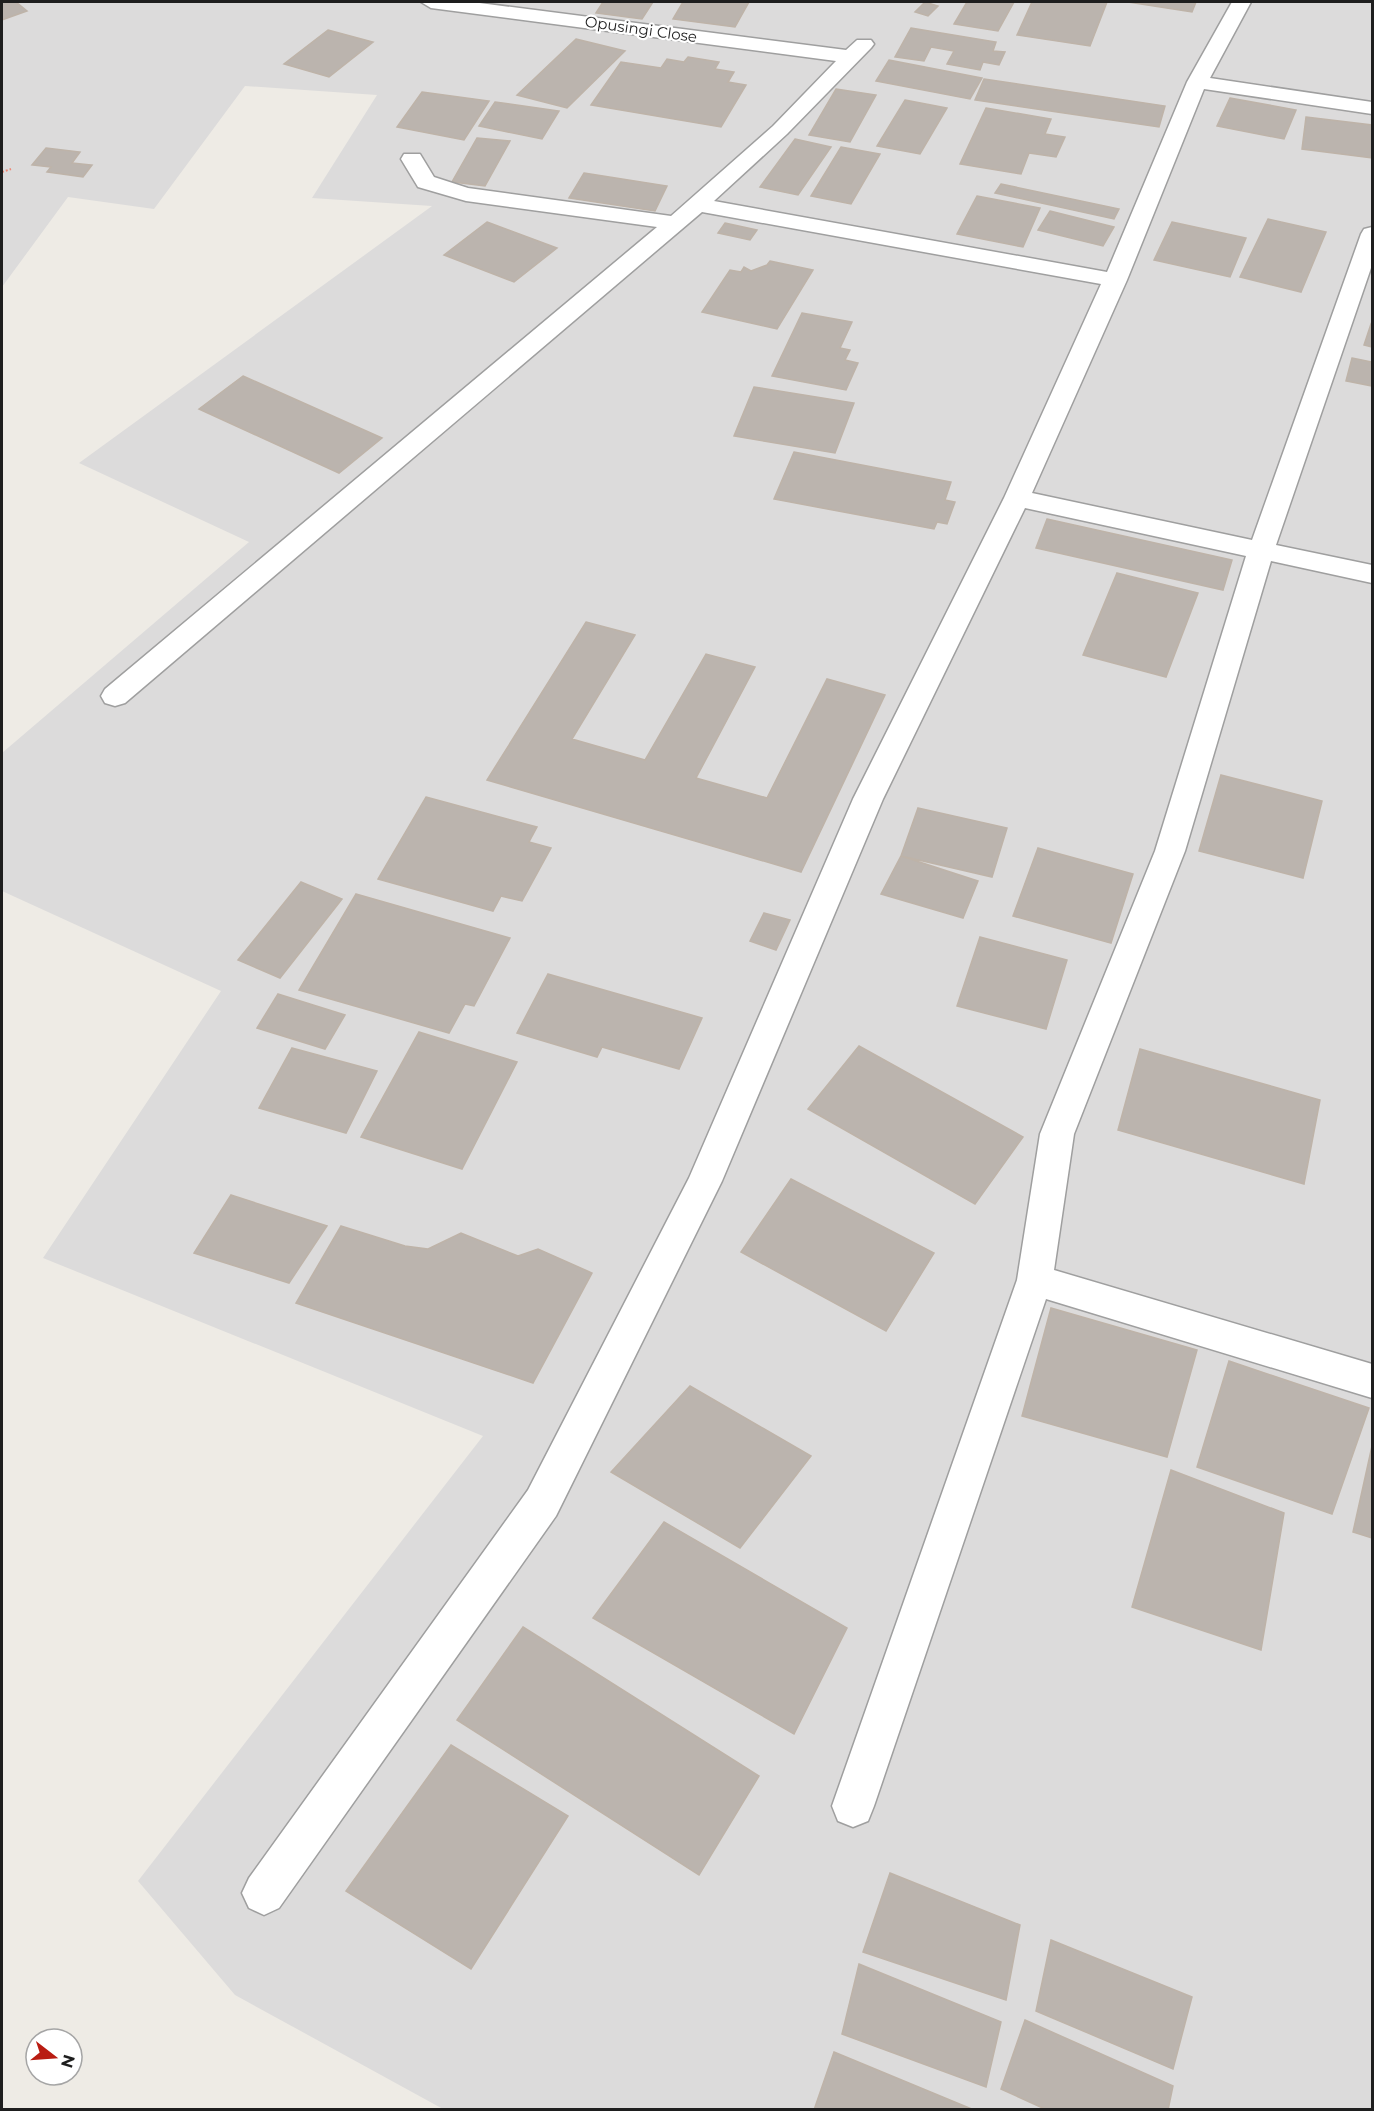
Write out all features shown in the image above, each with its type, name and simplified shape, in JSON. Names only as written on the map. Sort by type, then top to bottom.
[{"type":"street","name":"Opusingi Close","points":[[431,2],[858,51],[780,130],[697,205]]},
{"type":"street","points":[[264,1893],[542,1503],[705,1181],[868,799],[1017,498],[1115,280],[1197,82],[1241,2]]},
{"type":"street","points":[[1197,82],[1372,108]]},
{"type":"street","points":[[412,159],[426,182],[466,194],[675,223]]},
{"type":"street","points":[[115,696],[697,205],[1115,280]]},
{"type":"street","points":[[853,1806],[1035,1280],[1058,1134],[1170,851],[1261,551],[1372,234]]},
{"type":"street","points":[[1017,498],[1372,574]]},
{"type":"street","points":[[1035,1280],[1372,1381]]},
{"type":"path","points":[[2,172],[11,169]]},
{"type":"shaded area","points":[[2,2],[1372,2],[1372,2109],[443,2109],[235,1995],[138,1881],[483,1436],[43,1258],[221,991],[2,891],[2,753],[249,542],[79,463],[432,206],[312,198],[377,95],[245,86],[154,209],[68,197],[2,287]]},
{"type":"building","points":[[2,2],[16,2],[27,11],[2,20]]},
{"type":"building","points":[[603,2],[653,2],[642,19],[596,13]]},
{"type":"building","points":[[683,2],[749,2],[735,27],[673,19]]},
{"type":"building","points":[[925,2],[938,6],[928,16],[915,12]]},
{"type":"building","points":[[967,2],[1014,2],[998,31],[954,24]]},
{"type":"building","points":[[1032,2],[1107,2],[1090,46],[1017,35]]},
{"type":"building","points":[[1128,2],[1196,2],[1192,12]]},
{"type":"building","points":[[911,28],[996,42],[993,51],[1005,52],[999,65],[983,62],[980,70],[947,64],[954,51],[931,47],[924,61],[895,57]]},
{"type":"building","points":[[328,30],[373,42],[329,77],[284,64]]},
{"type":"building","points":[[576,39],[625,51],[567,108],[517,95]]},
{"type":"building","points":[[688,57],[719,62],[715,69],[734,72],[728,82],[746,85],[721,127],[591,105],[621,62],[661,68],[667,59],[684,62]]},
{"type":"building","points":[[889,60],[982,78],[970,99],[876,81]]},
{"type":"building","points":[[984,79],[1165,106],[1159,127],[975,100]]},
{"type":"building","points":[[836,89],[876,95],[850,142],[809,135]]},
{"type":"building","points":[[422,92],[489,101],[464,140],[397,127]]},
{"type":"building","points":[[1230,98],[1296,110],[1284,139],[1217,126]]},
{"type":"building","points":[[905,100],[947,108],[920,154],[877,146]]},
{"type":"building","points":[[495,102],[559,111],[542,139],[479,126]]},
{"type":"building","points":[[986,108],[1051,119],[1045,134],[1065,137],[1056,157],[1029,153],[1021,174],[960,164]]},
{"type":"building","points":[[1306,117],[1372,125],[1372,158],[1302,149]]},
{"type":"building","points":[[477,138],[510,141],[485,186],[452,182]]},
{"type":"building","points":[[795,139],[831,147],[798,195],[760,187]]},
{"type":"building","points":[[841,147],[880,154],[851,204],[811,196]]},
{"type":"building","points":[[46,148],[80,152],[72,163],[92,165],[83,177],[47,172],[51,167],[32,165]]},
{"type":"building","points":[[584,173],[667,186],[655,211],[569,198]]},
{"type":"building","points":[[1001,184],[1119,209],[1114,219],[995,193]]},
{"type":"building","points":[[977,196],[1040,208],[1023,247],[957,234]]},
{"type":"building","points":[[1050,211],[1114,227],[1103,246],[1038,230]]},
{"type":"building","points":[[1268,219],[1326,232],[1301,292],[1240,277]]},
{"type":"building","points":[[487,222],[557,248],[514,282],[444,255]]},
{"type":"building","points":[[1172,222],[1246,238],[1230,277],[1154,260]]},
{"type":"building","points":[[725,223],[757,230],[750,240],[718,233]]},
{"type":"building","points":[[770,261],[813,270],[777,329],[702,312],[730,270],[741,272],[744,267],[751,271],[767,265]]},
{"type":"building","points":[[802,313],[852,322],[840,348],[850,350],[845,360],[858,363],[846,390],[772,376]]},
{"type":"building","points":[[1372,325],[1372,347],[1364,345]]},
{"type":"building","points":[[1352,358],[1372,362],[1372,386],[1346,381]]},
{"type":"building","points":[[243,376],[382,438],[339,473],[199,409]]},
{"type":"building","points":[[754,387],[854,403],[835,453],[734,436]]},
{"type":"building","points":[[794,452],[951,482],[945,500],[955,502],[947,524],[937,522],[934,529],[774,499]]},
{"type":"building","points":[[1047,519],[1232,560],[1223,590],[1036,548]]},
{"type":"building","points":[[1117,573],[1198,593],[1166,677],[1083,655]]},
{"type":"building","points":[[586,622],[635,635],[572,739],[645,760],[706,654],[755,667],[696,778],[767,798],[827,679],[885,695],[801,872],[487,780]]},
{"type":"building","points":[[1221,775],[1322,801],[1303,878],[1199,851]]},
{"type":"building","points":[[426,797],[537,827],[529,842],[551,848],[522,901],[501,896],[493,911],[378,879]]},
{"type":"building","points":[[918,808],[1007,828],[992,877],[901,856]]},
{"type":"building","points":[[1038,848],[1133,874],[1111,943],[1013,916]]},
{"type":"building","points":[[901,856],[978,881],[963,918],[881,894]]},
{"type":"building","points":[[301,882],[342,899],[280,978],[238,960]]},
{"type":"building","points":[[356,894],[510,938],[474,1006],[465,1004],[449,1033],[299,990]]},
{"type":"building","points":[[764,913],[790,920],[776,950],[750,941]]},
{"type":"building","points":[[980,937],[1067,960],[1046,1029],[957,1006]]},
{"type":"building","points":[[548,974],[702,1018],[679,1069],[602,1047],[597,1057],[517,1033]]},
{"type":"building","points":[[278,994],[345,1015],[325,1049],[257,1028]]},
{"type":"building","points":[[419,1032],[517,1062],[462,1169],[361,1137]]},
{"type":"building","points":[[859,1046],[1023,1137],[975,1204],[808,1109]]},
{"type":"building","points":[[292,1048],[377,1071],[346,1133],[259,1108]]},
{"type":"building","points":[[1140,1049],[1320,1100],[1304,1184],[1118,1130]]},
{"type":"building","points":[[791,1179],[934,1253],[886,1331],[741,1252]]},
{"type":"building","points":[[231,1195],[327,1226],[289,1283],[194,1253]]},
{"type":"building","points":[[341,1226],[405,1246],[428,1249],[461,1233],[518,1256],[538,1249],[592,1273],[533,1383],[296,1303]]},
{"type":"building","points":[[1051,1308],[1197,1350],[1167,1457],[1022,1416]]},
{"type":"building","points":[[1229,1361],[1369,1408],[1332,1514],[1197,1467]]},
{"type":"building","points":[[690,1386],[811,1456],[740,1548],[611,1472]]},
{"type":"building","points":[[1372,1446],[1372,1538],[1353,1532]]},
{"type":"building","points":[[1171,1470],[1284,1513],[1261,1650],[1132,1607]]},
{"type":"building","points":[[664,1522],[847,1628],[794,1734],[593,1618]]},
{"type":"building","points":[[523,1627],[759,1776],[699,1875],[457,1720]]},
{"type":"building","points":[[451,1745],[568,1816],[471,1969],[346,1891]]},
{"type":"building","points":[[890,1873],[1020,1925],[1006,2000],[863,1952]]},
{"type":"building","points":[[1051,1940],[1192,1997],[1173,2069],[1036,2011]]},
{"type":"building","points":[[859,1964],[1001,2022],[986,2087],[842,2034]]},
{"type":"building","points":[[1025,2020],[1173,2086],[1168,2110],[1047,2110],[1001,2089]]},
{"type":"building","points":[[834,2052],[974,2110],[814,2110]]}]
